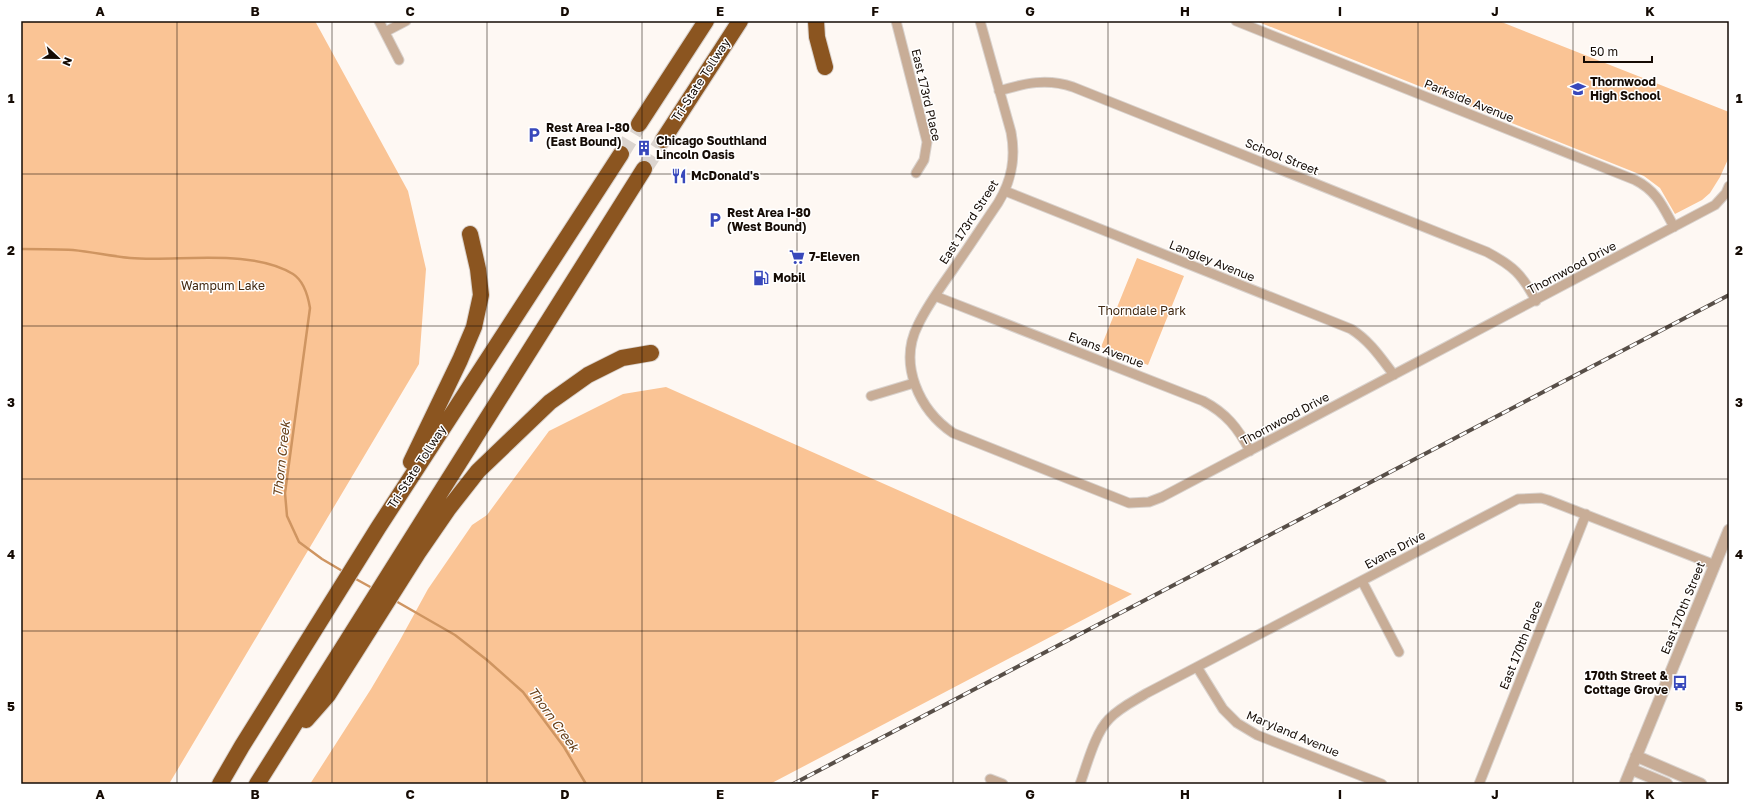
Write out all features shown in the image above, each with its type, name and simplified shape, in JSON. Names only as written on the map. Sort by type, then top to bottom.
[{"type":"highway","points":[[639,124],[706,21]]},
{"type":"highway","name":"Tri-State Tollway","points":[[663,140],[740,21]]},
{"type":"highway","points":[[816,21],[817,37],[825,67]]},
{"type":"highway","name":"Tri-State Tollway","points":[[220,784],[242,746],[378,528],[621,154]]},
{"type":"highway","points":[[257,784],[270,762],[328,695],[359,635],[413,550],[644,169]]},
{"type":"highway","points":[[390,510],[474,327],[481,295],[478,269],[470,234]]},
{"type":"highway","points":[[413,550],[478,471],[550,402],[588,375],[622,358],[651,353]]},
{"type":"highway","points":[[215,784],[242,746]]},
{"type":"street","points":[[379,21],[399,60]]},
{"type":"street","points":[[385,32],[406,21]]},
{"type":"street","name":"East 173rd Place","points":[[896,21],[927,142],[924,160],[916,173]]},
{"type":"street","name":"East 173rd Street","points":[[914,384],[911,362],[912,343],[917,325],[1005,191],[1012,169],[1014,146],[980,21]]},
{"type":"street","name":"Parkside Avenue","points":[[1236,21],[1635,180],[1652,190],[1661,202],[1674,228]]},
{"type":"street","name":"School Street","points":[[1000,91],[1029,82],[1044,81],[1073,87],[1487,252],[1511,265],[1520,274],[1536,301]]},
{"type":"street","points":[[1674,228],[1715,205],[1726,193],[1729,186]]},
{"type":"street","name":"Langley Avenue","points":[[1005,191],[1351,329],[1362,336],[1373,347],[1394,375]]},
{"type":"street","name":"Thornwood Drive","points":[[914,384],[930,414],[953,433],[1129,503],[1143,503],[1155,500],[1250,451],[1674,228]]},
{"type":"street","name":"Evans Avenue","points":[[935,296],[1203,401],[1215,407],[1233,422],[1250,451]]},
{"type":"street","points":[[871,396],[914,384]]},
{"type":"street","name":"Evans Drive","points":[[1080,784],[1104,726],[1114,714],[1135,700],[1518,499],[1541,498],[1586,514],[1715,565]]},
{"type":"street","name":"East 170th Place","points":[[1479,784],[1586,514]]},
{"type":"street","name":"East 170th Street","points":[[1625,784],[1729,530]]},
{"type":"street","points":[[1362,581],[1399,652]]},
{"type":"street","name":"Maryland Avenue","points":[[1197,667],[1223,709],[1237,724],[1364,781],[1382,784]]},
{"type":"street","points":[[1636,756],[1701,784]]},
{"type":"street","points":[[1631,769],[1667,784]]},
{"type":"street","points":[[990,779],[1003,784]]},
{"type":"green space","name":"Wampum Lake","points":[[21,21],[315,21],[408,191],[426,269],[419,364],[169,784],[21,784]]},
{"type":"green space","name":"Thornwood High School","points":[[1256,21],[1499,21],[1729,112],[1729,157],[1720,177],[1710,193],[1702,200],[1675,214],[1660,188],[1644,176]]},
{"type":"green space","name":"Thorndale Park","points":[[1137,258],[1184,276],[1148,365],[1101,347]]},
{"type":"green space","points":[[666,387],[1132,594],[770,784],[310,784],[371,689],[428,589],[472,525],[487,515],[549,431],[623,394]]},
{"type":"waterway","name":"Thorn Creek","points":[[21,249],[73,250],[130,258],[149,259],[214,258],[257,261],[276,266],[297,277],[305,289],[310,308],[285,493],[287,516],[299,542],[322,559],[344,572]]},
{"type":"waterway","name":"Thorn Creek","points":[[354,578],[374,589]]},
{"type":"waterway","name":"Thorn Creek","points":[[394,600],[455,635],[487,660],[523,692],[564,747],[586,784]]},
{"type":"tunnel","points":[[621,154],[639,124]]},
{"type":"tunnel","points":[[644,169],[663,140]]},
{"type":"railway","points":[[793,784],[1729,295]]},
{"type":"place","name":"Thornwood High School","points":[[1578,89]]},
{"type":"place","name":"Rest Area I-80 (East Bound)","points":[[534,135]]},
{"type":"place","name":"Chicago Southland Lincoln Oasis","points":[[644,148]]},
{"type":"place","name":"McDonald's","points":[[679,176]]},
{"type":"place","name":"Rest Area I-80 (West Bound)","points":[[715,220]]},
{"type":"place","name":"7-Eleven","points":[[797,257]]},
{"type":"place","name":"Mobil","points":[[761,278]]},
{"type":"place","name":"170th Street & Cottage Grove","points":[[1680,683]]}]
